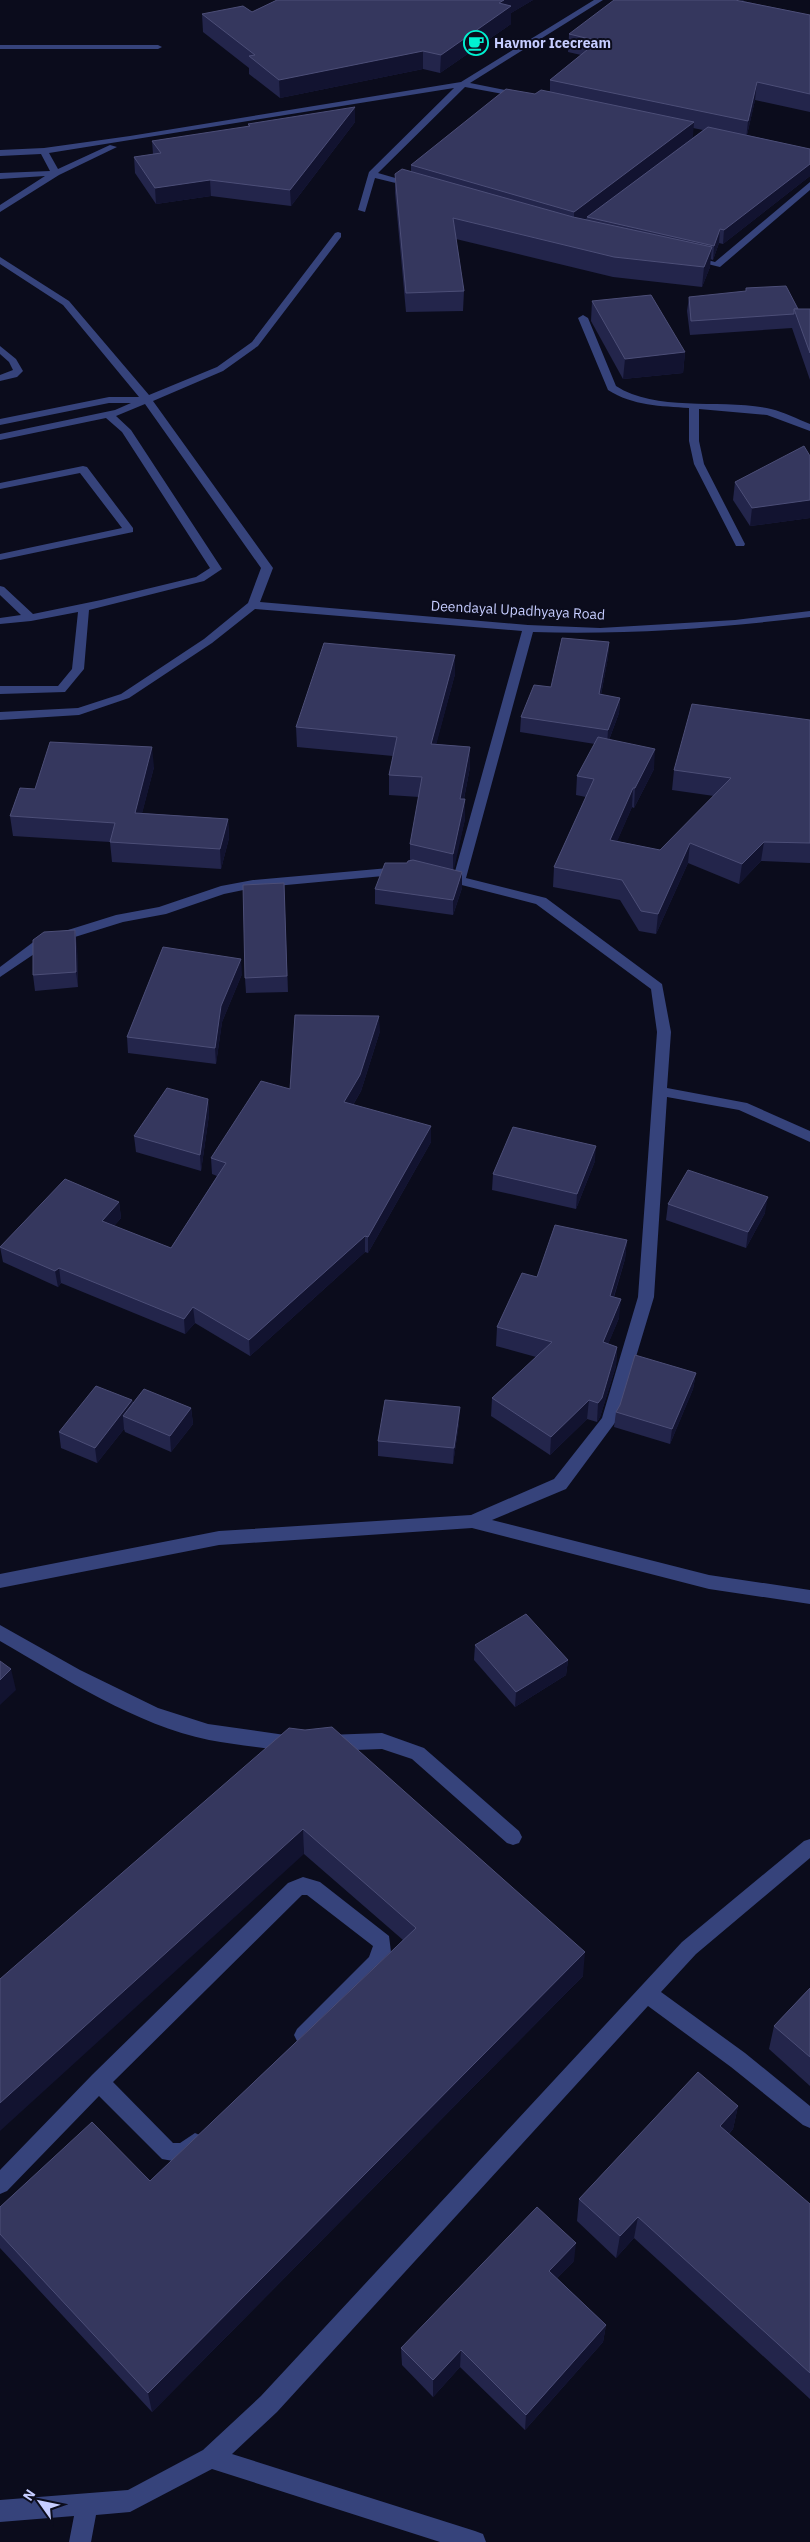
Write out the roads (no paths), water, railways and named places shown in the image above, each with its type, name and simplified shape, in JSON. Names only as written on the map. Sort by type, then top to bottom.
[{"type":"street","points":[[362,210],[372,174],[463,84],[599,0]]},
{"type":"street","points":[[0,47],[158,47]]},
{"type":"street","points":[[0,154],[44,152],[130,140],[463,84],[531,98]]},
{"type":"street","points":[[0,209],[56,173],[130,140]]},
{"type":"street","points":[[44,152],[56,173]]},
{"type":"street","points":[[0,176],[56,173]]},
{"type":"street","points":[[372,174],[425,189]]},
{"type":"street","points":[[678,256],[717,265],[810,185]]},
{"type":"street","points":[[0,437],[108,414],[147,400],[220,369],[255,344],[338,235]]},
{"type":"street","points":[[0,260],[66,303],[147,400],[267,568],[253,605],[208,641],[125,696],[79,711],[26,716],[0,716]]},
{"type":"street","points":[[583,318],[612,388],[623,395],[648,402],[769,412],[810,428]]},
{"type":"street","points":[[0,349],[13,361],[18,371],[13,375],[0,378]]},
{"type":"street","points":[[0,422],[109,400],[147,400]]},
{"type":"street","points":[[694,406],[694,441],[699,464],[740,544]]},
{"type":"street","points":[[0,621],[31,618],[84,607],[200,579],[216,569],[126,430],[108,414]]},
{"type":"street","points":[[0,486],[83,470],[129,530],[0,558]]},
{"type":"street","points":[[0,589],[31,618]]},
{"type":"street","name":"Deendayal Upadhyaya Road","points":[[253,605],[528,628],[600,631],[735,623],[810,614]]},
{"type":"street","points":[[0,690],[61,690],[78,669],[84,607]]},
{"type":"street","points":[[459,880],[528,628]]},
{"type":"street","points":[[0,974],[41,943],[121,918],[161,911],[221,890],[253,884],[413,870]]},
{"type":"street","points":[[432,874],[541,901],[657,987],[664,1032],[646,1297],[609,1420],[560,1484],[472,1522]]},
{"type":"street","points":[[660,1091],[742,1106],[810,1137]]},
{"type":"street","points":[[0,1581],[219,1538],[472,1522],[709,1582],[810,1597]]},
{"type":"street","points":[[0,1632],[74,1675],[153,1714],[208,1732],[306,1746],[344,1741],[382,1741],[418,1753],[513,1837]]},
{"type":"street","points":[[0,2511],[130,2501],[211,2458],[269,2404],[689,1948],[810,1847]]},
{"type":"street","points":[[0,2184],[99,2082],[296,1888],[303,1886],[313,1888],[382,1942],[382,1952],[376,1963],[294,2045]]},
{"type":"street","points":[[648,1994],[738,2060],[810,2118]]},
{"type":"street","points":[[99,2082],[168,2152],[184,2153],[205,2133]]},
{"type":"street","points":[[211,2458],[475,2542]]},
{"type":"street","points":[[80,2542],[87,2504]]},
{"type":"place","name":"Havmor Icecream","points":[[476,43]]}]
